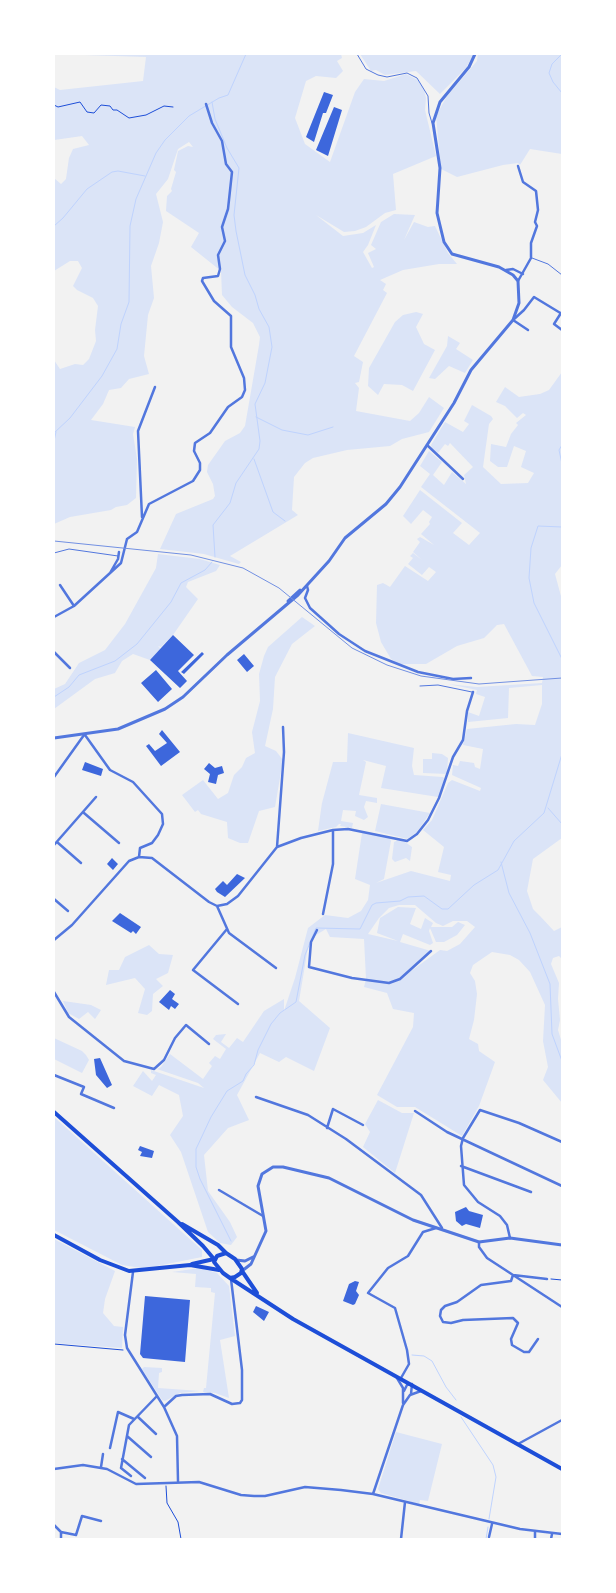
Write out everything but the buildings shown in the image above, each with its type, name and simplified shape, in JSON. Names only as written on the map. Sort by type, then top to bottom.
[{"type":"main road","points":[[54,1112],[178,1222],[208,1251],[219,1270]]},
{"type":"main road","points":[[178,1222],[218,1245],[236,1260],[258,1295]]},
{"type":"main road","points":[[54,1235],[100,1260],[134,1272],[190,1265],[214,1259],[220,1254],[226,1253]]},
{"type":"main road","points":[[208,1251],[208,1260]]},
{"type":"main road","points":[[190,1265],[219,1270],[293,1319],[393,1373],[562,1469]]},
{"type":"main road","points":[[230,1278],[238,1276],[242,1271]]},
{"type":"street","points":[[475,54],[469,68],[440,102],[433,123],[440,168],[437,213],[446,247],[456,256],[506,270],[518,281],[520,292],[517,311],[513,320]]},
{"type":"street","points":[[54,617],[74,606],[108,576],[124,558],[126,542],[137,532],[149,504],[193,481],[200,470],[200,463],[194,451],[194,443],[210,432],[228,407],[242,397],[245,390],[244,378],[232,346],[231,316],[214,301],[202,281],[203,278],[219,274],[218,255],[225,241],[222,227],[228,210],[232,172],[226,164],[222,141],[212,123],[206,104]]},
{"type":"street","points":[[518,166],[523,182],[536,191],[538,199],[535,222],[537,226],[532,242],[531,258],[524,274],[518,281]]},
{"type":"street","points":[[506,270],[513,268],[524,274]]},
{"type":"street","points":[[297,595],[346,538],[396,492],[454,403],[471,370],[534,297],[562,313],[554,324],[562,330]]},
{"type":"street","points":[[517,311],[524,310]]},
{"type":"street","points":[[513,320],[528,330]]},
{"type":"street","points":[[142,519],[138,431],[155,387]]},
{"type":"street","points":[[427,444],[463,479]]},
{"type":"street","points":[[132,530],[134,534]]},
{"type":"street","points":[[108,576],[119,552]]},
{"type":"street","points":[[118,557],[124,558]]},
{"type":"street","points":[[54,738],[118,729],[165,709],[183,696],[227,654],[297,595],[310,581]]},
{"type":"street","points":[[60,585],[74,606]]},
{"type":"street","points":[[307,585],[306,600],[320,617],[348,641],[400,667],[437,677],[471,678]]},
{"type":"street","points":[[54,652],[70,668]]},
{"type":"street","points":[[54,940],[72,925],[129,861],[139,857],[152,858],[209,902],[217,906],[226,904],[238,896],[278,847],[333,830],[374,832],[407,841],[417,834],[428,820],[447,777],[452,757],[463,740],[467,712],[473,692]]},
{"type":"street","points":[[278,847],[284,752],[283,727]]},
{"type":"street","points":[[54,777],[84,735]]},
{"type":"street","points":[[84,735],[110,770],[133,782],[162,814],[163,824],[158,835],[152,843],[140,848],[139,857]]},
{"type":"street","points":[[54,845],[96,798]]},
{"type":"street","points":[[84,813],[119,844]]},
{"type":"street","points":[[323,914],[333,864],[333,830]]},
{"type":"street","points":[[57,842],[81,864]]},
{"type":"street","points":[[54,899],[68,910]]},
{"type":"street","points":[[217,906],[227,929],[276,968]]},
{"type":"street","points":[[227,929],[193,970],[238,1004]]},
{"type":"street","points":[[317,930],[311,942],[309,968],[352,978],[389,983],[400,978],[431,951]]},
{"type":"street","points":[[54,992],[69,1017],[124,1061],[154,1069],[164,1060],[175,1038],[186,1025],[209,1044]]},
{"type":"street","points":[[54,1075],[84,1087],[81,1094],[114,1108]]},
{"type":"street","points":[[256,1098],[308,1115],[346,1139],[421,1195],[442,1228]]},
{"type":"street","points":[[327,1128],[333,1109],[363,1126]]},
{"type":"street","points":[[510,1238],[507,1225],[500,1216],[470,1194],[464,1185],[460,1146],[463,1138],[480,1110],[519,1123],[562,1142]]},
{"type":"street","points":[[415,1111],[447,1132],[562,1186]]},
{"type":"street","points":[[462,1166],[531,1192]]},
{"type":"street","points":[[248,1278],[247,1269],[266,1231],[258,1186],[259,1180],[266,1169],[283,1167],[340,1182],[413,1220],[442,1228],[479,1242],[510,1238],[562,1245]]},
{"type":"street","points":[[219,1190],[265,1217]]},
{"type":"street","points":[[401,1378],[409,1364],[395,1308],[368,1293],[388,1268],[408,1256],[423,1232],[432,1228],[442,1228]]},
{"type":"street","points":[[479,1242],[479,1247],[487,1258],[562,1307]]},
{"type":"street","points":[[236,1260],[245,1261],[254,1257]]},
{"type":"street","points":[[242,1271],[247,1269]]},
{"type":"street","points":[[134,1272],[125,1335],[129,1350],[164,1407],[177,1436],[178,1482]]},
{"type":"street","points":[[513,1275],[548,1279]]},
{"type":"street","points":[[513,1275],[511,1281],[481,1285],[457,1302],[445,1306],[441,1310],[440,1316],[443,1322],[450,1323],[463,1320],[513,1318],[518,1323],[511,1339],[512,1345],[524,1352],[529,1352],[538,1339]]},
{"type":"street","points":[[164,1407],[176,1396],[182,1395],[210,1394],[232,1404],[240,1403],[242,1400],[242,1370],[230,1278]]},
{"type":"street","points":[[373,1494],[403,1405],[403,1392],[400,1382],[393,1373]]},
{"type":"street","points":[[403,1392],[406,1387],[412,1384]]},
{"type":"street","points":[[403,1405],[410,1396],[412,1384]]},
{"type":"street","points":[[410,1396],[426,1392]]},
{"type":"street","points":[[131,1476],[120,1468],[129,1425],[157,1396]]},
{"type":"street","points":[[110,1448],[118,1412],[136,1418],[156,1434]]},
{"type":"street","points":[[518,1444],[522,1440],[562,1420]]},
{"type":"street","points":[[127,1436],[151,1457]]},
{"type":"street","points":[[101,1467],[103,1454]]},
{"type":"street","points":[[122,1460],[145,1478]]},
{"type":"street","points":[[54,1469],[78,1465],[101,1467],[136,1484],[199,1482],[241,1495],[265,1496],[305,1487],[373,1494],[492,1524],[536,1532],[562,1534]]},
{"type":"street","points":[[402,1539],[405,1502]]},
{"type":"street","points":[[54,1525],[61,1532],[76,1535],[82,1516],[101,1521]]},
{"type":"street","points":[[489,1537],[492,1524]]},
{"type":"street","points":[[61,1532],[61,1539]]},
{"type":"street","points":[[535,1539],[536,1532]]},
{"type":"street","points":[[551,1539],[552,1534]]},
{"type":"lane","points":[[357,54],[366,69],[378,75],[387,77],[407,73],[418,78],[428,96],[428,112],[433,123]]},
{"type":"lane","points":[[531,258],[548,264],[562,275]]},
{"type":"lane","points":[[54,553],[69,549],[118,557]]},
{"type":"lane","points":[[420,686],[438,685],[473,692]]},
{"type":"path","points":[[54,105],[58,107],[80,102],[87,112],[94,113],[101,105],[110,106],[113,110],[117,110],[129,118],[146,114],[164,106],[173,107]]},
{"type":"path","points":[[548,1279],[562,1280]]},
{"type":"path","points":[[54,1344],[129,1350]]},
{"type":"path","points":[[165,1483],[167,1503],[178,1522],[181,1539]]},
{"type":"shaded area","points":[[54,54],[341,54],[342,58],[337,61],[343,71],[336,78],[316,76],[306,81],[295,118],[305,144],[330,162],[355,92],[364,79],[384,81],[406,74],[418,80],[424,90],[426,98],[425,110],[436,156],[393,174],[396,210],[385,213],[366,227],[344,232],[316,215],[343,236],[363,233],[376,225],[363,252],[372,268],[374,267],[368,253],[376,249],[371,245],[381,222],[394,214],[415,215],[404,240],[414,222],[428,227],[435,226],[448,253],[457,264],[439,264],[403,270],[380,280],[386,284],[383,290],[387,293],[354,356],[363,362],[359,382],[355,383],[359,388],[356,411],[410,421],[419,413],[429,397],[444,408],[429,432],[402,439],[390,446],[347,450],[313,458],[305,463],[294,477],[292,510],[298,515],[230,556],[241,562],[239,564],[204,554],[160,549],[176,514],[213,499],[215,496],[213,484],[207,472],[208,465],[225,441],[240,433],[245,426],[260,337],[253,323],[232,307],[222,295],[221,271],[191,247],[199,233],[166,211],[167,196],[172,191],[176,172],[174,170],[178,151],[188,146],[193,147],[189,142],[178,149],[168,179],[156,194],[163,222],[159,243],[151,266],[154,298],[148,315],[144,356],[149,374],[129,379],[121,388],[109,390],[103,404],[91,420],[135,427],[133,434],[137,459],[136,498],[127,505],[111,510],[70,517],[54,524],[54,360],[60,369],[75,364],[83,365],[89,359],[96,341],[95,330],[98,306],[93,298],[73,286],[82,268],[78,261],[70,261],[54,271],[54,178],[61,184],[66,179],[69,158],[73,149],[89,145],[82,136],[54,140],[54,87],[60,90],[143,81],[146,57]]},
{"type":"shaded area","points":[[360,54],[473,55],[466,68],[440,94],[416,71],[385,75],[376,70],[371,71]]},
{"type":"shaded area","points":[[478,54],[562,54],[562,154],[530,149],[520,165],[518,163],[503,165],[457,177],[441,169],[436,116],[447,96],[477,61]]},
{"type":"shaded area","points":[[416,312],[423,314],[416,327],[424,344],[435,350],[413,391],[402,385],[384,384],[378,395],[368,386],[369,368],[395,322],[403,315]]},
{"type":"shaded area","points":[[448,336],[460,343],[456,349],[473,360],[465,373],[449,366],[435,379],[429,378],[447,346]]},
{"type":"shaded area","points":[[562,372],[562,565],[555,574],[562,600],[562,838],[533,859],[527,891],[533,909],[554,931],[562,927],[562,959],[559,956],[553,958],[551,964],[559,983],[560,1020],[558,1030],[562,1043],[562,1103],[543,1080],[548,1067],[543,1041],[545,1005],[530,972],[519,960],[510,955],[492,952],[473,965],[470,973],[475,981],[477,994],[474,1020],[469,1039],[478,1044],[479,1051],[495,1062],[479,1106],[462,1136],[415,1107],[397,1107],[377,1095],[413,1027],[414,1013],[393,1009],[387,993],[364,987],[366,979],[364,939],[330,937],[326,929],[316,935],[308,947],[299,1001],[330,1028],[314,1071],[286,1057],[279,1062],[260,1053],[237,1095],[249,1120],[228,1128],[204,1155],[208,1191],[230,1222],[237,1237],[231,1245],[220,1243],[208,1232],[181,1152],[170,1135],[183,1116],[179,1095],[159,1085],[152,1096],[133,1086],[143,1071],[152,1081],[156,1075],[151,1073],[151,1070],[204,1088],[198,1083],[157,1069],[161,1067],[170,1054],[203,1079],[212,1066],[209,1063],[215,1056],[220,1059],[226,1049],[213,1039],[216,1035],[226,1034],[221,1042],[229,1048],[237,1038],[243,1042],[264,1011],[284,999],[284,1011],[308,928],[325,915],[348,918],[361,911],[368,900],[370,885],[355,879],[362,833],[390,838],[391,841],[384,879],[376,883],[411,871],[450,881],[451,875],[438,872],[444,847],[423,830],[432,820],[448,783],[452,780],[480,791],[481,788],[452,775],[453,765],[458,766],[460,761],[474,763],[475,767],[480,769],[483,749],[463,745],[467,729],[516,724],[535,725],[542,704],[542,685],[509,688],[508,718],[468,722],[468,712],[479,716],[485,697],[476,694],[477,690],[448,684],[477,687],[542,683],[543,677],[532,676],[504,624],[497,625],[484,638],[457,646],[426,664],[399,664],[391,659],[381,642],[376,623],[377,585],[383,583],[390,587],[405,566],[428,581],[436,572],[429,567],[422,575],[408,564],[413,558],[410,556],[413,553],[422,560],[413,552],[420,542],[417,539],[420,537],[434,545],[421,534],[430,524],[429,522],[432,517],[423,510],[411,524],[403,516],[420,490],[462,523],[453,533],[469,545],[480,533],[421,487],[430,474],[420,466],[429,451],[442,462],[433,475],[444,485],[452,472],[466,484],[464,475],[473,467],[450,443],[448,446],[445,444],[438,453],[432,448],[431,445],[445,422],[463,432],[469,424],[464,421],[472,405],[491,416],[493,419],[489,424],[483,467],[501,484],[528,483],[534,473],[521,467],[526,451],[514,446],[507,467],[498,467],[490,461],[491,444],[506,447],[511,434],[518,425],[516,423],[526,415],[523,413],[517,418],[505,406],[496,402],[505,387],[519,397],[540,394],[549,390]],"holes":[[[399,905],[415,905],[436,923],[443,926],[453,921],[467,921],[475,927],[460,944],[447,951],[440,950],[411,971],[431,951],[400,942],[403,934],[430,945],[433,943],[429,931],[430,928],[436,942],[444,942],[457,935],[465,925],[458,922],[452,927],[431,927],[433,923],[425,918],[421,929],[410,924],[416,908],[398,907],[380,918],[377,933],[398,941],[368,934],[379,918],[389,908]]]},
{"type":"shaded area","points":[[158,554],[200,559],[220,565],[216,571],[188,582],[186,587],[198,599],[173,635],[161,647],[158,646],[161,649],[150,660],[133,654],[122,661],[115,673],[95,679],[54,709],[54,689],[65,684],[79,663],[105,650],[125,624],[156,568]]},
{"type":"shaded area","points":[[302,617],[315,626],[292,644],[275,677],[273,709],[265,746],[276,751],[283,760],[275,807],[259,811],[248,843],[240,843],[228,838],[227,822],[201,814],[198,810],[195,812],[182,795],[203,780],[218,799],[228,793],[234,775],[242,767],[246,758],[255,753],[252,732],[260,701],[259,674],[264,656],[268,647]]},
{"type":"shaded area","points":[[348,733],[414,748],[412,766],[414,775],[443,777],[445,780],[438,797],[381,788],[386,766],[363,760],[366,762],[359,795],[377,798],[377,803],[366,801],[364,807],[368,817],[364,820],[355,816],[356,811],[343,810],[341,821],[353,823],[352,828],[340,826],[341,824],[339,824],[336,827],[318,831],[322,803],[333,762],[347,762]]},
{"type":"shaded area","points":[[432,753],[442,754],[448,758],[447,774],[423,773],[423,759],[432,759]]},
{"type":"shaded area","points":[[381,804],[430,813],[417,832],[407,839],[375,831]]},
{"type":"shaded area","points":[[398,840],[412,847],[410,861],[406,858],[395,862],[392,859],[394,842]]},
{"type":"shaded area","points":[[149,945],[159,954],[173,955],[168,973],[156,979],[163,986],[153,994],[152,1011],[147,1015],[138,1013],[145,989],[135,978],[106,985],[109,970],[119,970],[125,957]]},
{"type":"shaded area","points":[[63,1001],[91,1005],[101,1010],[95,1019],[88,1012],[79,1019],[68,1013]]},
{"type":"shaded area","points":[[54,1038],[82,1051],[86,1055],[89,1060],[82,1073],[54,1059]]},
{"type":"shaded area","points":[[378,1100],[402,1113],[414,1113],[395,1173],[363,1147],[370,1132],[365,1124]]},
{"type":"shaded area","points":[[54,1117],[202,1250],[202,1257],[141,1268],[122,1265],[54,1230]]},
{"type":"shaded area","points":[[54,1239],[115,1271],[105,1299],[103,1313],[114,1326],[123,1327],[122,1348],[54,1343]]},
{"type":"shaded area","points":[[200,1268],[217,1273],[229,1286],[235,1336],[220,1340],[229,1398],[215,1393],[203,1392],[204,1388],[206,1388],[215,1293],[211,1292],[211,1288],[195,1287],[196,1274],[172,1272]]},
{"type":"shaded area","points":[[144,1367],[162,1368],[162,1372],[159,1373],[158,1388],[200,1391],[180,1393],[165,1401],[162,1400],[142,1369]]},
{"type":"shaded area","points":[[396,1432],[442,1444],[428,1501],[420,1500],[419,1504],[381,1493],[378,1489]]},
{"type":"waterway","points":[[54,433],[70,418],[102,376],[117,349],[121,324],[129,302],[130,226],[136,199],[156,153],[165,140],[189,116],[219,98],[228,95],[246,54]]},
{"type":"waterway","points":[[562,54],[552,64],[549,73],[553,82],[562,93]]},
{"type":"waterway","points":[[212,102],[215,119],[227,148],[239,168],[234,215],[236,231],[245,275],[255,295],[259,309],[269,327],[272,347],[265,383],[255,404],[260,441],[259,449],[236,483],[230,503],[213,525],[215,557]]},
{"type":"waterway","points":[[54,226],[87,189],[112,172],[118,171],[145,176]]},
{"type":"waterway","points":[[256,417],[282,430],[308,435],[333,427]]},
{"type":"waterway","points":[[54,441],[56,432]]},
{"type":"waterway","points":[[562,445],[559,450],[562,464]]},
{"type":"waterway","points":[[254,459],[273,512],[285,521]]},
{"type":"waterway","points":[[562,527],[538,526],[531,548],[529,578],[534,603],[562,659]]},
{"type":"waterway","points":[[54,697],[69,687],[79,675],[115,661],[137,644],[171,602],[181,583],[205,570],[212,562]]},
{"type":"waterway","points":[[231,1241],[200,1179],[196,1167],[196,1149],[211,1117],[227,1091],[243,1081],[254,1065],[258,1050],[271,1024],[280,1013],[296,1002],[305,955],[316,928],[360,929],[372,905],[400,901],[408,897],[424,896],[442,909],[448,909],[474,885],[498,870],[514,841],[544,813],[562,754]]},
{"type":"waterway","points":[[548,808],[562,824]]},
{"type":"waterway","points":[[501,862],[509,893],[530,933],[550,984],[552,1034],[562,1061]]},
{"type":"waterway","points":[[412,1355],[424,1356],[432,1361],[446,1387],[456,1400]]},
{"type":"waterway","points":[[461,1417],[493,1465],[496,1477],[489,1519]]},
{"type":"waterway","points":[[486,1539],[488,1527]]},
{"type":"railway","points":[[54,541],[191,555],[243,568],[279,588],[352,648],[387,665],[421,676],[479,684],[562,678]]}]
